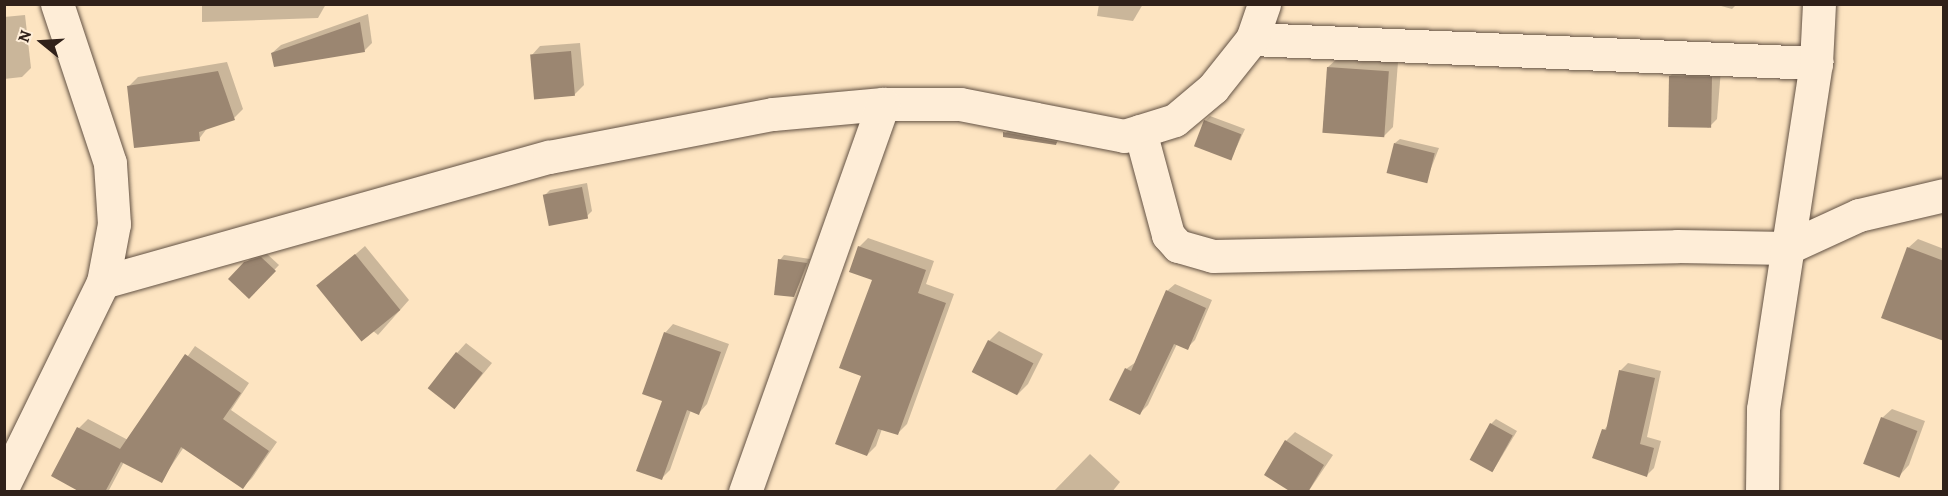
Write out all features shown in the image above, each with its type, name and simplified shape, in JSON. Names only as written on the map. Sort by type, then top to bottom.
[{"type":"street","points":[[4,484],[103,282],[114,224],[110,163],[57,4]]},
{"type":"street","points":[[103,282],[549,157],[773,114],[883,104],[960,104],[1124,136],[1175,120],[1213,88],[1252,39],[1264,4]]},
{"type":"street","points":[[1762,492],[1763,409],[1816,63],[1818,4]]},
{"type":"street","points":[[1252,39],[1816,63]]},
{"type":"street","points":[[745,492],[883,104]]},
{"type":"street","points":[[1140,131],[1168,236],[1178,246],[1202,254],[1787,248],[1859,215],[1944,195]]},
{"type":"building","points":[[360,22],[365,52],[274,67],[271,53]]},
{"type":"building","points":[[571,51],[575,96],[534,99],[530,55]]},
{"type":"building","points":[[1327,67],[1389,71],[1384,137],[1322,133]]},
{"type":"building","points":[[218,71],[235,120],[199,132],[200,141],[134,148],[127,86]]},
{"type":"building","points":[[1669,76],[1712,77],[1711,128],[1668,127]]},
{"type":"building","points":[[1204,120],[1241,134],[1231,160],[1194,146]]},
{"type":"building","points":[[1003,132],[1057,142],[1056,145],[1003,137]]},
{"type":"building","points":[[1394,143],[1435,153],[1427,183],[1387,173]]},
{"type":"building","points":[[582,187],[588,218],[549,226],[543,195]]},
{"type":"building","points":[[858,246],[926,270],[918,293],[946,303],[898,435],[878,429],[867,456],[835,444],[861,376],[839,368],[872,280],[849,272]]},
{"type":"building","points":[[1907,247],[1944,261],[1944,341],[1881,318]]},
{"type":"building","points":[[355,254],[400,310],[361,341],[316,285]]},
{"type":"building","points":[[261,257],[276,271],[249,299],[228,279],[244,262]]},
{"type":"building","points":[[778,259],[807,263],[794,297],[774,295]]},
{"type":"building","points":[[1166,290],[1206,308],[1188,350],[1174,344],[1140,415],[1109,400],[1125,368],[1131,371]]},
{"type":"building","points":[[664,332],[721,352],[699,415],[687,410],[662,480],[636,471],[662,401],[642,394]]},
{"type":"building","points":[[988,340],[1033,363],[1017,395],[972,372]]},
{"type":"building","points":[[456,352],[483,373],[454,409],[428,388]]},
{"type":"building","points":[[185,354],[241,393],[223,419],[269,451],[243,489],[181,447],[162,483],[121,462],[105,492],[80,492],[51,476],[77,427],[120,449]]},
{"type":"building","points":[[1619,370],[1655,378],[1640,444],[1654,448],[1647,477],[1592,458],[1602,429],[1606,430]]},
{"type":"building","points":[[1881,417],[1917,431],[1899,478],[1863,464]]},
{"type":"building","points":[[1490,423],[1513,436],[1492,472],[1470,460]]},
{"type":"building","points":[[1285,440],[1324,465],[1308,492],[1291,492],[1264,475]]}]
